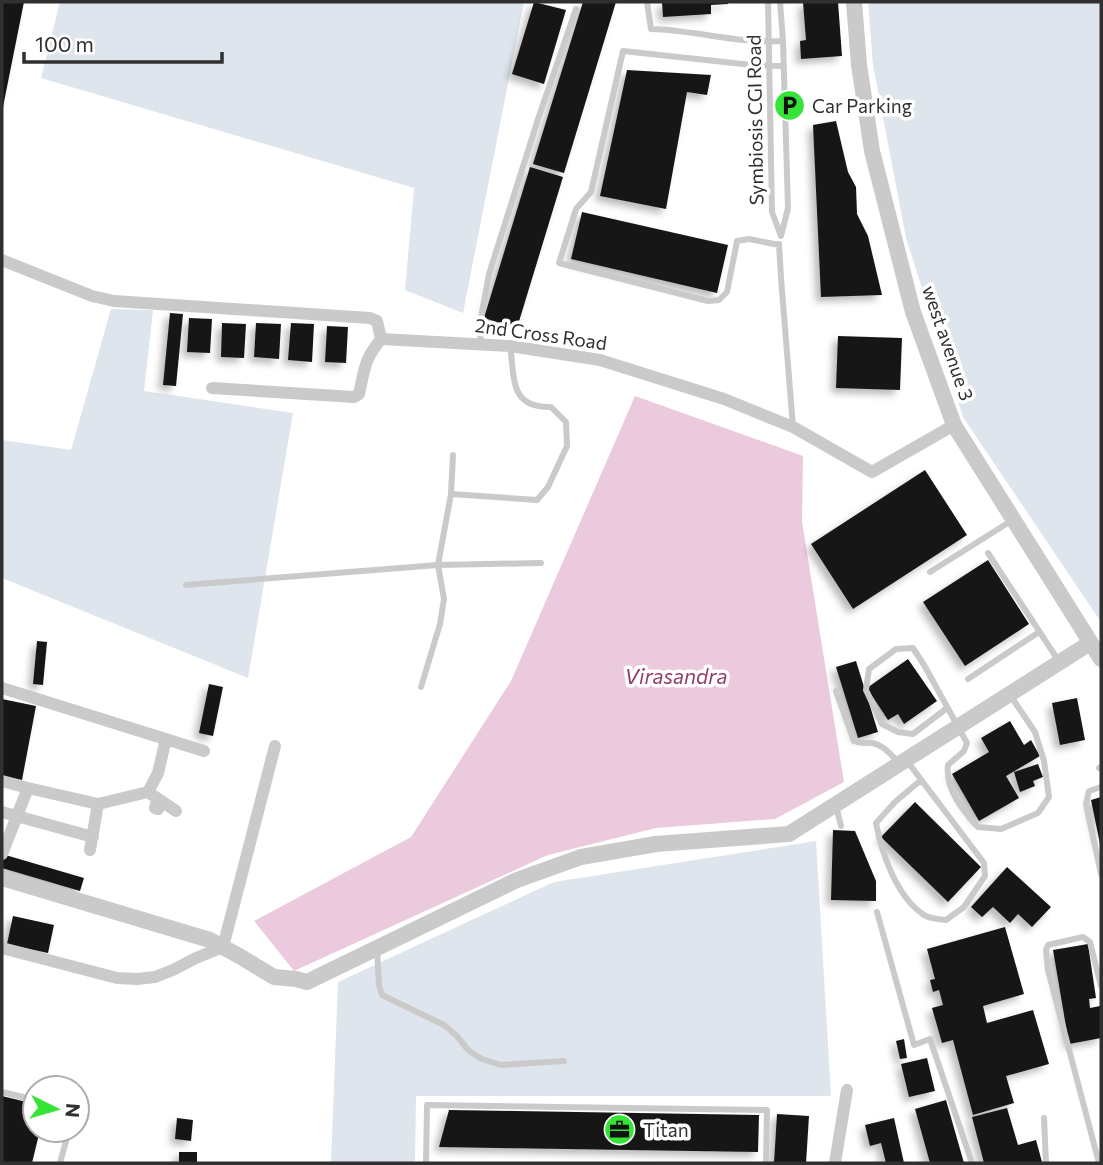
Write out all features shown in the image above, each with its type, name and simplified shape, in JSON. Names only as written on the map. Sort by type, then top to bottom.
[{"type":"street","name":"west avenue 3","points":[[854,2],[859,65],[872,151],[913,312],[954,425],[1101,659]]},
{"type":"street","points":[[2,260],[92,296],[114,302],[370,318],[377,321],[381,339],[369,354],[359,394],[354,397],[212,388]]},
{"type":"street","name":"2nd Cross Road","points":[[381,339],[510,346],[600,360],[724,399],[793,427],[872,472],[954,425]]},
{"type":"street","points":[[2,878],[210,940],[274,977],[307,982],[517,880],[581,858],[656,844],[789,834],[1090,643]]},
{"type":"street","points":[[2,688],[204,751]]},
{"type":"street","points":[[148,792],[158,773],[166,739]]},
{"type":"street","points":[[223,947],[275,746]]},
{"type":"street","points":[[2,782],[98,804],[148,792],[176,811]]},
{"type":"street","points":[[2,853],[28,788]]},
{"type":"street","points":[[2,812],[91,844],[98,804]]},
{"type":"street","points":[[2,948],[117,978],[137,979],[155,977],[223,947]]},
{"type":"street","points":[[835,1163],[847,1090]]},
{"type":"lane","points":[[647,2],[651,29],[770,42],[783,41]]},
{"type":"lane","name":"Symbiosis CGI Road","points":[[768,2],[772,212],[781,236]]},
{"type":"lane","name":"Symbiosis CGI Road","points":[[780,2],[788,208],[779,245],[793,427]]},
{"type":"lane","points":[[480,344],[489,274],[576,9]]},
{"type":"lane","points":[[779,245],[748,239],[737,241],[727,292],[719,300],[708,301],[559,263],[576,209],[591,192],[624,51],[783,66]]},
{"type":"lane","points":[[451,494],[537,500],[548,487],[566,446],[566,422],[551,407],[538,407],[524,402],[517,393],[510,346]]},
{"type":"lane","points":[[421,687],[440,624],[444,599],[438,565],[451,494],[453,455]]},
{"type":"lane","points":[[930,572],[1013,520]]},
{"type":"lane","points":[[988,553],[1059,662]]},
{"type":"lane","points":[[186,585],[438,565],[541,563]]},
{"type":"lane","points":[[968,679],[1039,632]]},
{"type":"lane","points":[[947,708],[913,734],[898,732],[882,724],[866,690],[869,669],[896,649],[913,648],[967,743],[964,751],[948,765],[950,785],[963,811],[978,827],[1001,829],[1038,813],[1049,797],[1044,761],[1035,733],[1009,694]]},
{"type":"lane","points":[[836,691],[854,741],[883,747],[902,762],[921,780],[984,863],[985,876],[964,907],[946,920],[926,917],[900,891],[880,844],[876,823],[921,780]]},
{"type":"lane","points":[[1101,786],[1089,791],[1086,804],[1101,874]]},
{"type":"lane","points":[[835,804],[841,826]]},
{"type":"lane","points":[[877,912],[914,1045],[930,1039],[972,1163]]},
{"type":"lane","points":[[1098,1163],[1048,970],[1048,945],[1083,937],[1090,942],[1101,986]]},
{"type":"lane","points":[[377,948],[379,985],[383,995],[444,1025],[469,1051],[482,1059],[500,1065],[564,1061]]},
{"type":"lane","points":[[2,1092],[21,1097]]},
{"type":"lane","points":[[426,1163],[427,1105],[767,1110],[765,1163]]},
{"type":"lane","points":[[1044,1118],[1046,1163]]},
{"type":"lane","points":[[1091,1133],[1101,1129]]},
{"type":"lane","points":[[61,1163],[66,1144]]},
{"type":"shaded area","points":[[60,2],[524,2],[463,313],[405,290],[414,188],[41,78]]},
{"type":"shaded area","points":[[868,2],[1101,2],[1101,622],[963,417],[906,238],[873,65]]},
{"type":"shaded area","points":[[111,309],[153,310],[144,391],[293,413],[248,678],[2,578],[2,440],[71,450]]},
{"type":"shaded area","points":[[816,841],[831,1096],[416,1096],[415,1163],[331,1163],[338,982],[554,882]]},
{"type":"water","name":"Virasandra","points":[[635,396],[803,456],[802,522],[844,782],[775,819],[656,828],[548,855],[294,971],[254,921],[411,837],[511,681]]},
{"type":"building","points":[[2,2],[24,2],[3,107],[2,107]]},
{"type":"building","points":[[534,2],[566,10],[544,84],[512,74]]},
{"type":"building","points":[[583,2],[616,2],[564,173],[533,164]]},
{"type":"building","points":[[662,2],[728,4],[711,5],[711,14],[663,17]]},
{"type":"building","points":[[803,2],[838,2],[842,56],[801,59],[800,41],[806,40]]},
{"type":"building","points":[[627,70],[711,75],[707,95],[687,92],[666,209],[600,196]]},
{"type":"building","points":[[836,121],[848,172],[856,187],[857,214],[868,236],[882,295],[821,297],[813,125]]},
{"type":"building","points":[[530,167],[563,177],[517,328],[484,318]]},
{"type":"building","points":[[582,212],[728,245],[717,293],[571,259]]},
{"type":"building","points":[[170,313],[183,314],[176,386],[163,385]]},
{"type":"building","points":[[189,318],[212,319],[210,353],[187,352]]},
{"type":"building","points":[[222,323],[246,324],[244,358],[221,357]]},
{"type":"building","points":[[256,323],[281,324],[279,359],[254,357]]},
{"type":"building","points":[[291,323],[314,324],[312,362],[288,360]]},
{"type":"building","points":[[327,326],[348,327],[346,363],[325,362]]},
{"type":"building","points":[[838,336],[902,338],[900,390],[836,388]]},
{"type":"building","points":[[925,470],[967,535],[853,609],[811,544]]},
{"type":"building","points":[[988,560],[1029,624],[965,666],[923,602]]},
{"type":"building","points":[[37,641],[47,642],[43,685],[33,684]]},
{"type":"building","points":[[908,659],[937,701],[904,724],[898,714],[888,720],[867,688]]},
{"type":"building","points":[[856,661],[878,732],[858,738],[836,667]]},
{"type":"building","points":[[209,684],[223,687],[213,736],[199,733]]},
{"type":"building","points":[[1077,698],[1085,740],[1060,745],[1052,703]]},
{"type":"building","points":[[2,699],[36,706],[22,780],[2,776]]},
{"type":"building","points":[[1010,721],[1024,745],[1031,740],[1040,756],[1006,776],[1019,798],[979,821],[952,774],[989,752],[981,738]]},
{"type":"building","points":[[1038,764],[1043,777],[1033,781],[1035,786],[1020,792],[1014,772]]},
{"type":"building","points":[[1101,797],[1101,844],[1100,844],[1091,800]]},
{"type":"building","points":[[915,802],[981,867],[948,902],[881,837]]},
{"type":"building","points":[[833,830],[855,831],[876,881],[876,901],[831,900]]},
{"type":"building","points":[[2,854],[84,878],[80,891],[2,868]]},
{"type":"building","points":[[1007,867],[1051,907],[1032,927],[1018,914],[1010,923],[993,907],[982,917],[971,907]]},
{"type":"building","points":[[13,916],[54,925],[48,953],[7,944]]},
{"type":"building","points":[[1005,927],[1024,994],[983,1006],[987,1023],[1033,1010],[1049,1064],[1006,1076],[1014,1103],[973,1115],[953,1040],[942,1043],[932,1008],[943,1005],[939,990],[933,992],[930,980],[935,979],[927,949]]},
{"type":"building","points":[[1088,944],[1096,998],[1089,999],[1090,1008],[1100,1006],[1101,1038],[1069,1044],[1053,950]]},
{"type":"building","points":[[904,1039],[907,1058],[900,1059],[896,1041]]},
{"type":"building","points":[[927,1058],[935,1091],[909,1097],[901,1064]]},
{"type":"building","points":[[2,1096],[21,1101],[21,1144],[37,1144],[32,1163],[2,1163]]},
{"type":"building","points":[[946,1100],[964,1163],[930,1163],[915,1109]]},
{"type":"building","points":[[1007,1108],[1018,1145],[1036,1140],[1042,1162],[984,1163],[972,1117]]},
{"type":"building","name":"Titan","points":[[449,1110],[759,1115],[758,1152],[439,1147]]},
{"type":"building","points":[[777,1114],[809,1116],[806,1163],[774,1163]]},
{"type":"building","points":[[177,1118],[193,1120],[191,1141],[175,1139]]},
{"type":"building","points":[[894,1118],[904,1163],[886,1163],[881,1143],[870,1146],[865,1125]]},
{"type":"building","points":[[179,1152],[197,1152],[197,1163],[179,1163]]},
{"type":"place","name":"Car Parking","points":[[789,106]]},
{"type":"place","name":"Titan","points":[[620,1130]]}]
